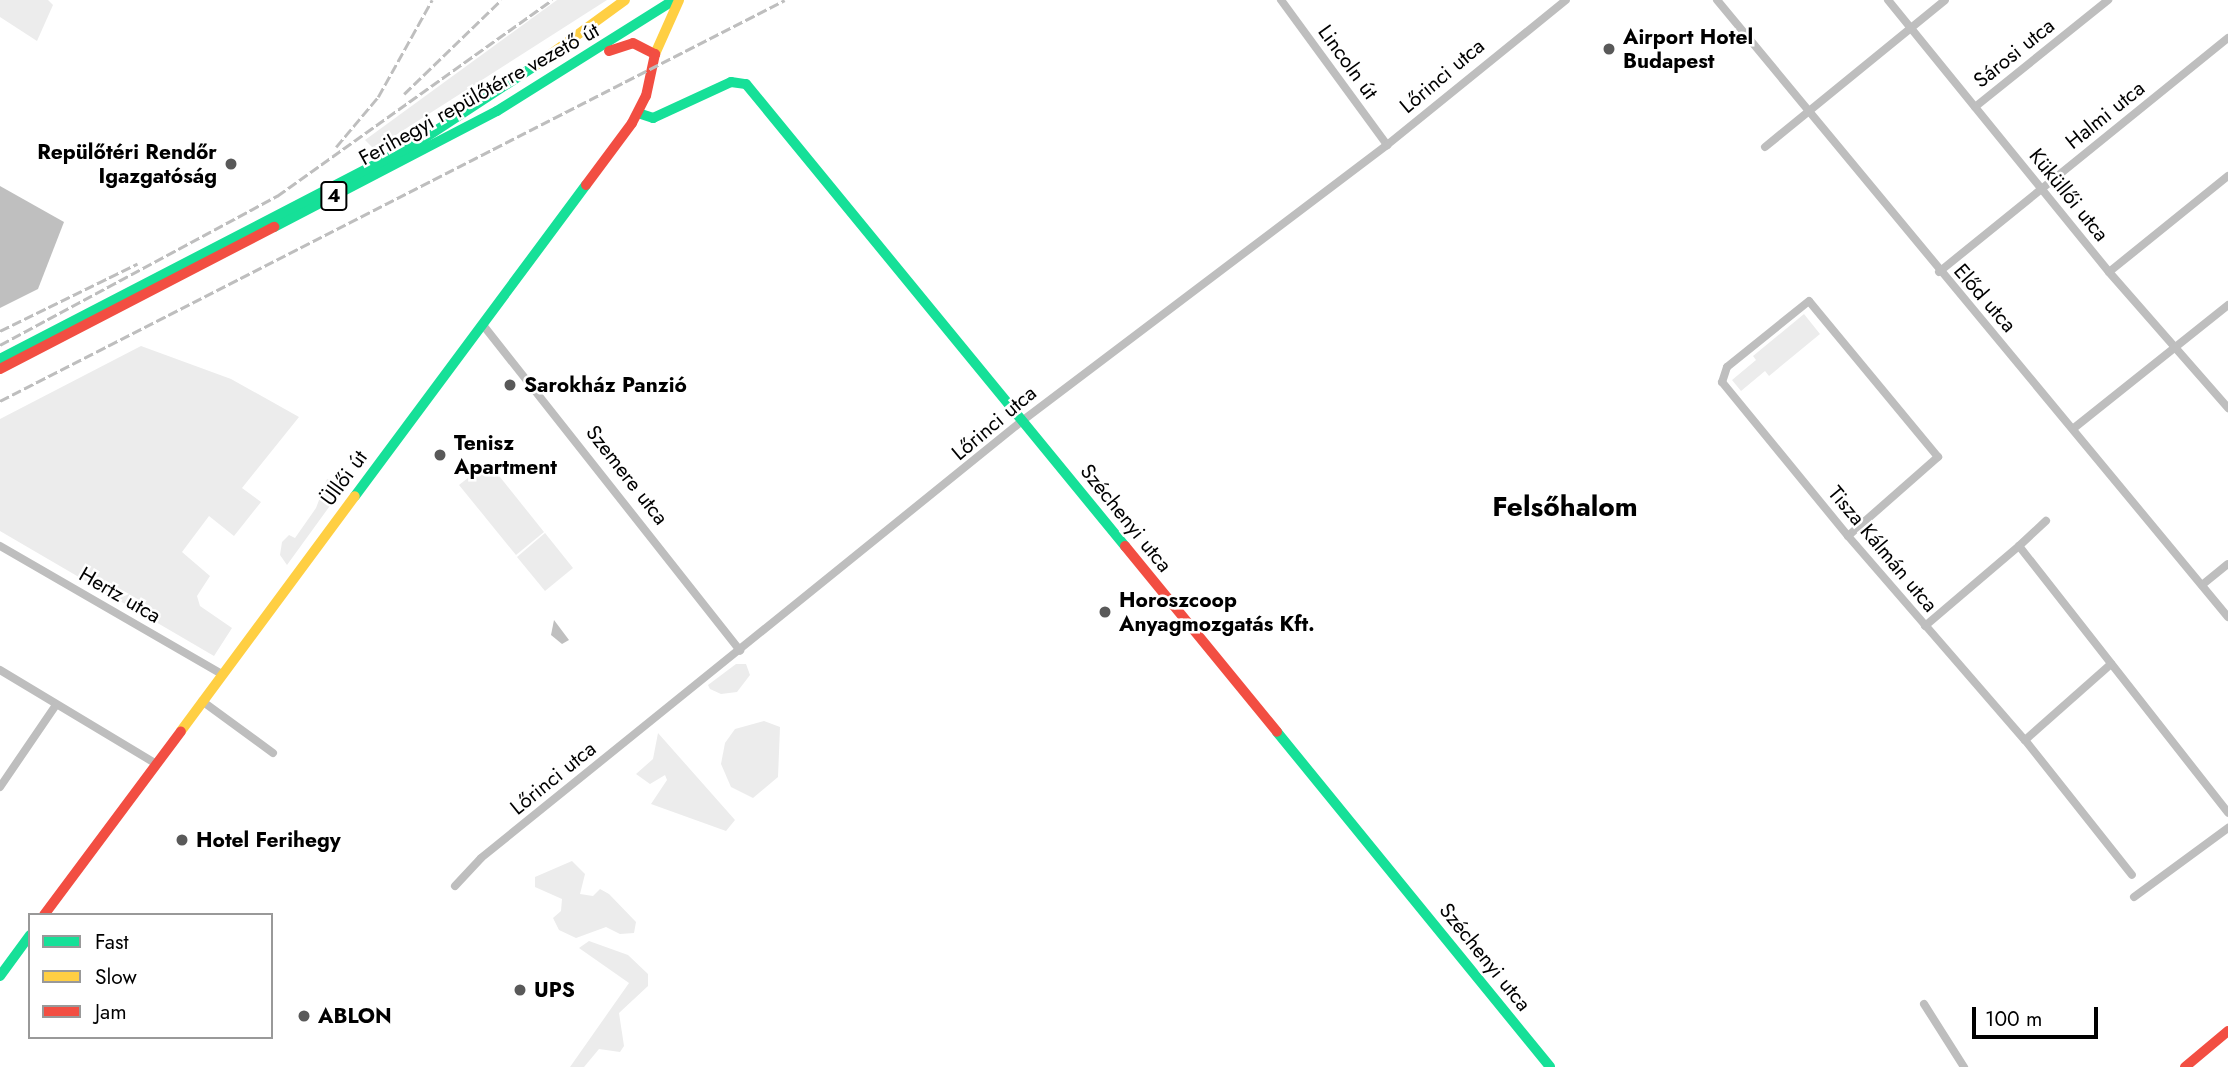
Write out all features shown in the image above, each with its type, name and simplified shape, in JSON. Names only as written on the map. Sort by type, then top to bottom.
[{"type":"main road","name":"Ferihegyi repülőtérre vezető út","points":[[0,359],[417,143],[489,99],[625,0]]},
{"type":"main road","name":"Ferihegyi repülőtérre vezető út","points":[[0,369],[215,261],[586,59],[663,5],[677,0]]},
{"type":"main road","points":[[655,54],[677,0]]},
{"type":"main road","points":[[655,54],[663,5]]},
{"type":"main road","points":[[586,59],[633,43],[655,54]]},
{"type":"main road","name":"Üllői út","points":[[45,913],[638,113],[655,54]]},
{"type":"main road","name":"Széchenyi utca","points":[[638,113],[653,118],[717,86],[746,84],[1550,1067]]},
{"type":"main road","points":[[0,976],[28,937]]},
{"type":"main road","points":[[2185,1067],[2228,1031]]},
{"type":"street","name":"Lincoln út","points":[[1281,0],[1387,145]]},
{"type":"street","name":"Lőrinci utca","points":[[455,886],[481,858],[1022,421],[1387,145],[1566,0]]},
{"type":"street","name":"Előd utca","points":[[1717,0],[1939,272],[2074,428],[2228,617]]},
{"type":"street","name":"Küküllői utca","points":[[1888,0],[2109,272],[2228,408]]},
{"type":"street","points":[[1765,147],[1945,0]]},
{"type":"street","name":"Sárosi utca","points":[[1975,107],[2108,0]]},
{"type":"street","name":"Halmi utca","points":[[1939,272],[2228,38]]},
{"type":"street","points":[[2109,272],[2228,176]]},
{"type":"street","name":"Tisza Kálmán utca","points":[[1849,536],[1938,457],[1809,301],[1727,367],[1721,378],[1849,536],[2025,740],[2132,875]]},
{"type":"street","points":[[2074,428],[2228,305]]},
{"type":"street","name":"Szemere utca","points":[[483,325],[740,651]]},
{"type":"street","points":[[1925,626],[2046,521]]},
{"type":"street","name":"Hertz utca","points":[[0,546],[222,674]]},
{"type":"street","points":[[2019,546],[2228,813]]},
{"type":"street","points":[[2202,585],[2228,564]]},
{"type":"street","points":[[2025,740],[2111,664]]},
{"type":"street","points":[[0,670],[155,763]]},
{"type":"street","points":[[202,701],[273,753]]},
{"type":"street","points":[[0,787],[56,705]]},
{"type":"street","points":[[2134,897],[2228,828]]},
{"type":"street","points":[[1924,1004],[1964,1067]]},
{"type":"shaded area","points":[[0,0],[48,0],[53,5],[37,41],[0,17]]},
{"type":"shaded area","points":[[557,0],[607,0],[374,149],[365,140]]},
{"type":"shaded area","points":[[0,186],[64,222],[38,289],[0,308]]},
{"type":"shaded area","points":[[1804,314],[1820,334],[1769,376],[1765,371],[1741,391],[1732,380],[1756,360],[1753,356]]},
{"type":"shaded area","points":[[141,346],[231,379],[299,417],[242,488],[261,502],[234,536],[209,516],[182,552],[210,576],[197,596],[200,606],[232,628],[214,656],[0,531],[0,419]]},
{"type":"shaded area","points":[[488,462],[544,532],[516,555],[459,485]]},
{"type":"shaded area","points":[[327,479],[345,485],[287,565],[280,555],[282,542],[289,535],[295,538],[316,508]]},
{"type":"shaded area","points":[[545,533],[573,568],[545,591],[517,557]]},
{"type":"shaded area","points":[[554,620],[569,640],[562,644],[551,635]]},
{"type":"shaded area","points":[[736,664],[746,664],[750,675],[737,692],[721,694],[710,689],[708,685]]},
{"type":"shaded area","points":[[764,721],[780,727],[778,777],[753,798],[731,787],[721,764],[725,743],[735,729]]},
{"type":"shaded area","points":[[658,733],[735,820],[726,831],[651,804],[667,780],[665,775],[650,784],[636,774],[653,759]]},
{"type":"shaded area","points":[[572,861],[585,874],[580,894],[593,896],[600,889],[609,894],[636,922],[634,933],[620,934],[606,927],[576,938],[559,930],[553,918],[561,911],[562,899],[535,887],[535,877]]},
{"type":"shaded area","points":[[589,941],[628,955],[648,974],[648,986],[619,1013],[624,1046],[620,1052],[599,1049],[584,1067],[570,1067],[629,983],[579,948]]},
{"type":"railway","points":[[336,147],[378,97],[432,0]]},
{"type":"railway","points":[[404,94],[501,0]]},
{"type":"railway","points":[[0,345],[277,196],[552,0]]},
{"type":"railway","points":[[0,401],[785,0]]},
{"type":"railway","points":[[0,331],[137,264]]},
{"type":"traffic: fast","points":[[274,227],[497,111],[674,0]]},
{"type":"traffic: fast","points":[[0,359],[417,143],[536,65]]},
{"type":"traffic: fast","points":[[638,113],[653,118],[731,82],[746,84],[1125,546]]},
{"type":"traffic: fast","points":[[355,496],[586,185]]},
{"type":"traffic: fast","points":[[1277,732],[1550,1067]]},
{"type":"traffic: fast","points":[[0,976],[28,938]]},
{"type":"traffic: slow","points":[[536,65],[625,0]]},
{"type":"traffic: slow","points":[[655,54],[679,0]]},
{"type":"traffic: slow","points":[[181,731],[355,496]]},
{"type":"traffic: jam","points":[[609,51],[633,43],[655,54]]},
{"type":"traffic: jam","points":[[586,185],[632,123],[646,96],[655,54]]},
{"type":"traffic: jam","points":[[0,369],[274,227]]},
{"type":"traffic: jam","points":[[1125,546],[1277,732]]},
{"type":"traffic: jam","points":[[45,913],[181,731]]},
{"type":"traffic: jam","points":[[2185,1067],[2228,1031]]},
{"type":"place","name":"Airport Hotel Budapest","points":[[1609,49]]},
{"type":"place","name":"Repülőtéri Rendőr Igazgatóság","points":[[231,164]]},
{"type":"place","name":"Sarokház Panzió","points":[[510,385]]},
{"type":"place","name":"Tenisz Apartment","points":[[440,455]]},
{"type":"place","name":"Horoszcoop Anyagmozgatás Kft.","points":[[1105,612]]},
{"type":"place","name":"Hotel Ferihegy","points":[[182,840]]},
{"type":"place","name":"UPS","points":[[520,990]]},
{"type":"place","name":"ABLON","points":[[304,1016]]},
{"type":"district","name":"Felsőhalom","points":[[1565,507]]}]
